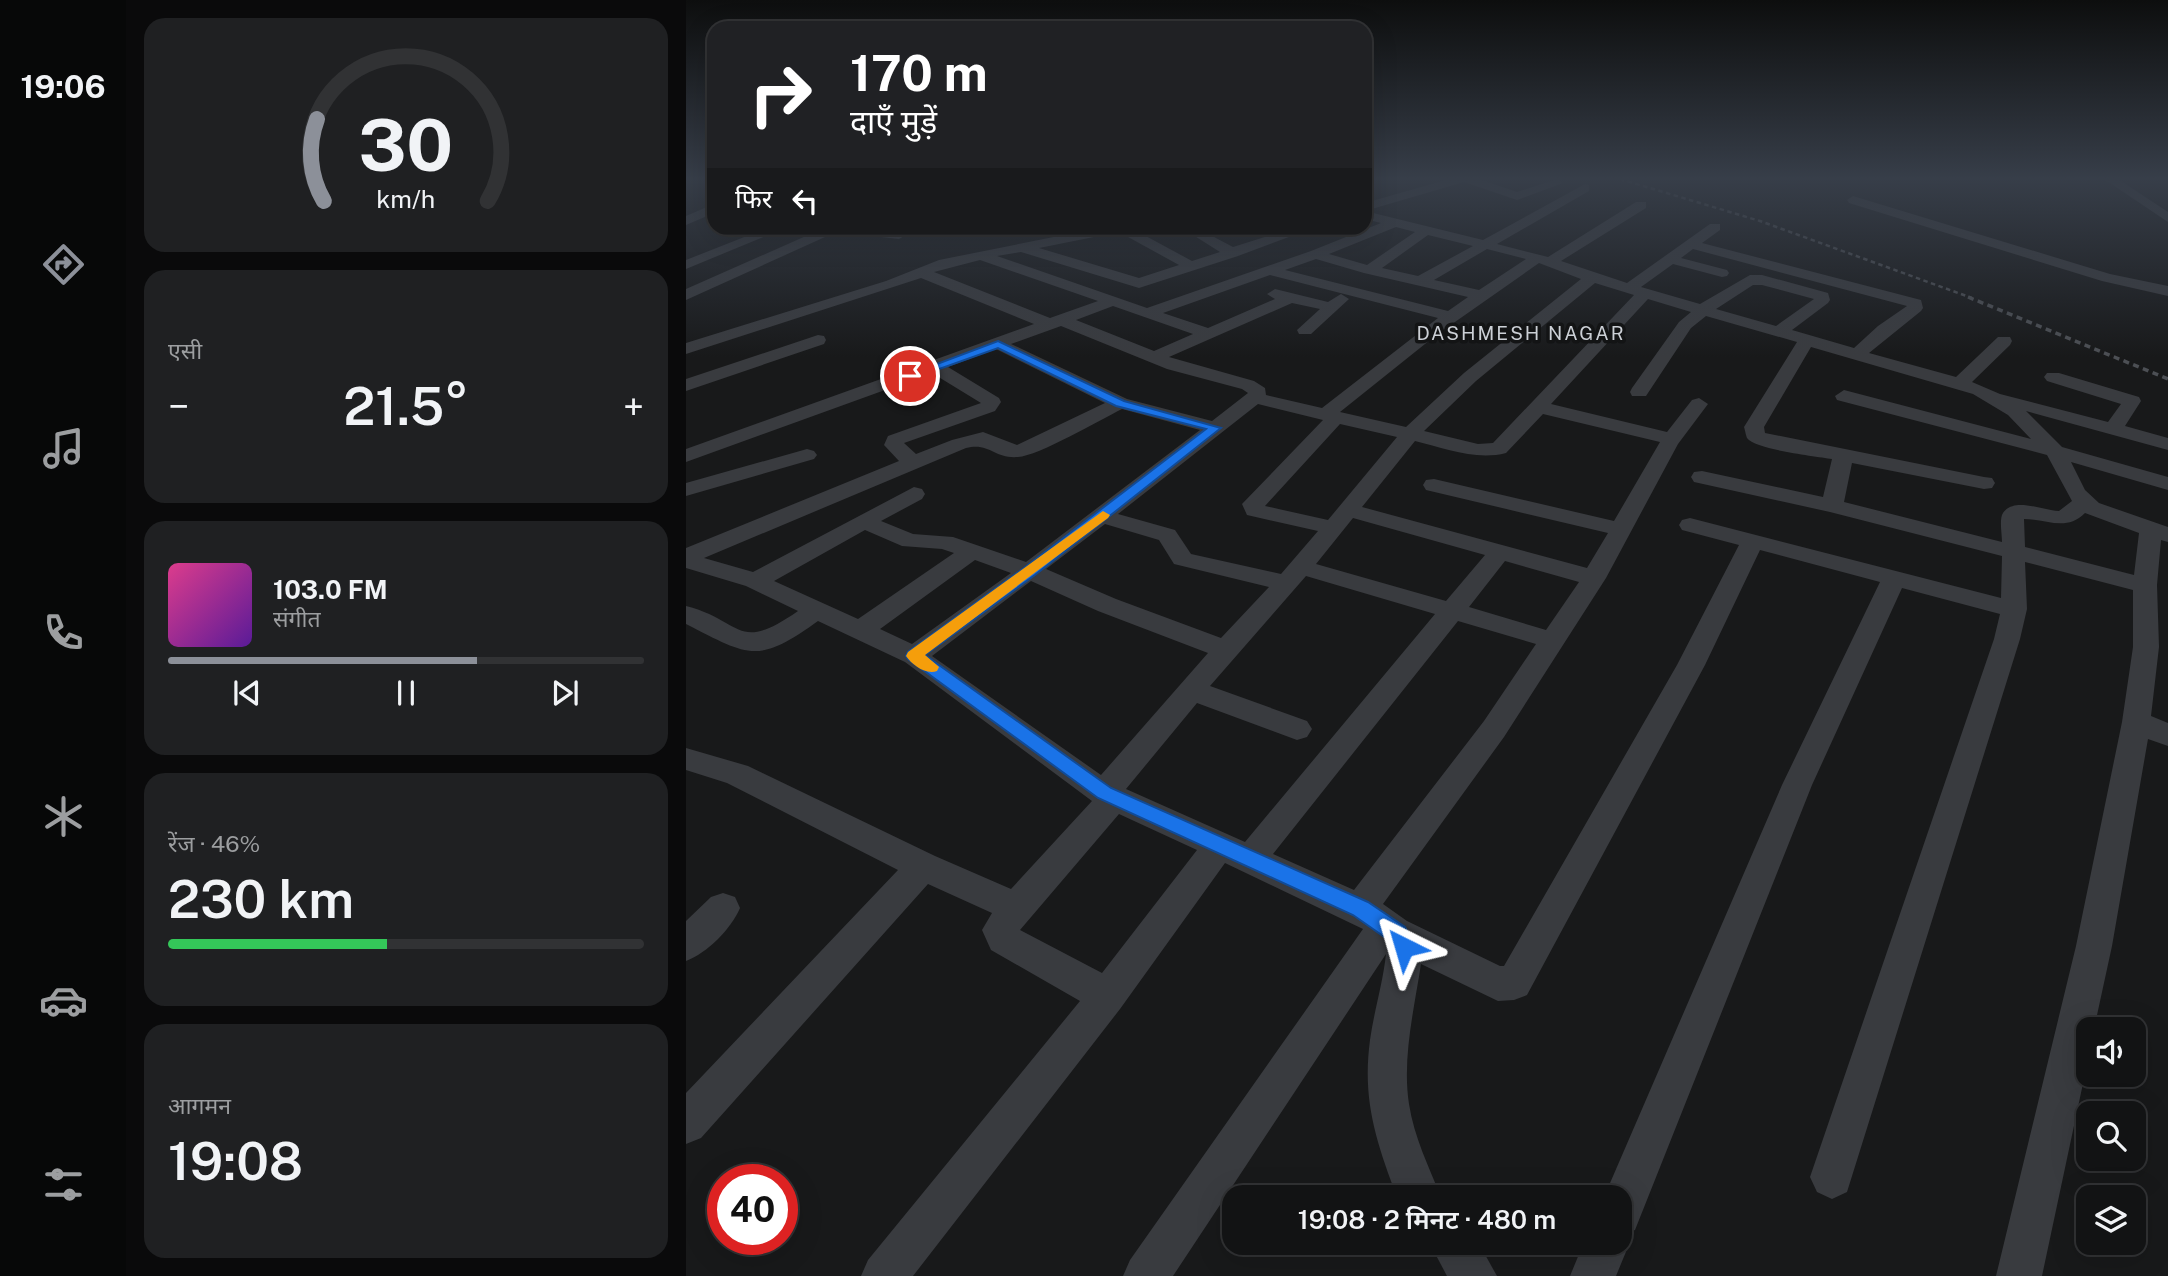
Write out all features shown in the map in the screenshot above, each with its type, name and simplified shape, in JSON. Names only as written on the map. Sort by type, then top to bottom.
[{"type":"street","points":[[686,268],[754,239]]},
{"type":"street","points":[[686,295],[809,239]]},
{"type":"street","points":[[686,349],[976,255],[1059,239]]},
{"type":"street","points":[[1138,239],[1192,266]]},
{"type":"street","points":[[1207,239],[1233,253]]},
{"type":"street","points":[[1019,246],[1132,282],[1143,282],[1275,239]]},
{"type":"street","points":[[1150,312],[1354,239]]},
{"type":"street","points":[[1369,270],[1411,239]]},
{"type":"street","points":[[1456,239],[1544,260],[1592,278],[1859,353],[1960,383],[1990,395],[2168,444]]},
{"type":"street","points":[[1422,281],[1495,239]]},
{"type":"street","points":[[1582,239],[1480,295],[1381,367],[1331,415],[1253,504],[1255,510],[1340,519],[1500,552],[1594,578]]},
{"type":"street","points":[[1255,398],[1478,450],[1499,449],[1637,291],[1669,260],[1698,239]]},
{"type":"street","points":[[1979,239],[2107,278],[2168,291]]},
{"type":"street","points":[[1690,244],[1915,303],[1915,308],[1884,330],[1859,353]]},
{"type":"street","points":[[1316,254],[1369,270],[1480,295]]},
{"type":"street","points":[[976,255],[1209,334]]},
{"type":"street","points":[[1669,260],[1722,273]]},
{"type":"street","points":[[686,268],[725,277]]},
{"type":"street","points":[[1268,270],[1448,316]]},
{"type":"street","points":[[914,656],[1102,516],[1255,398],[1258,392],[1248,385],[1191,370],[920,272]]},
{"type":"street","points":[[1107,996],[1000,936],[1000,930],[1191,690],[1294,575],[1410,434],[1470,377],[1592,278]]},
{"type":"street","points":[[1639,392],[1679,332],[1704,309],[1753,279],[1822,296],[1822,300],[1780,331]]},
{"type":"street","points":[[1264,290],[1331,307]]},
{"type":"street","points":[[1305,330],[1349,292]]},
{"type":"street","points":[[1155,357],[1290,298]]},
{"type":"street","points":[[686,456],[1113,301]]},
{"type":"street","points":[[686,385],[818,340]]},
{"type":"street","points":[[1807,340],[1754,427],[1754,432],[1769,441],[1984,483]]},
{"type":"street","points":[[1960,383],[2004,341]]},
{"type":"street","points":[[998,344],[1120,403],[1215,428]]},
{"type":"street","points":[[913,463],[894,445],[895,440],[988,407],[992,402],[935,367]]},
{"type":"street","points":[[2053,377],[2132,401],[2113,429]]},
{"type":"street","points":[[1990,395],[2015,411],[2055,451],[2083,502],[2103,514],[2159,532],[2145,585],[2147,648],[2136,722],[2094,946],[2020,1276]]},
{"type":"street","points":[[1844,396],[2055,451],[2168,484]]},
{"type":"street","points":[[687,562],[976,438],[983,438],[1007,452],[1028,449],[1120,403]]},
{"type":"street","points":[[1146,1276],[1381,922],[1494,729],[1594,578],[1672,439],[1699,404]]},
{"type":"street","points":[[1538,407],[1672,439]]},
{"type":"street","points":[[686,490],[807,455]]},
{"type":"street","points":[[1832,506],[1843,455]]},
{"type":"street","points":[[1702,477],[1832,506],[2145,585]]},
{"type":"street","points":[[1434,485],[1620,529]]},
{"type":"street","points":[[755,581],[914,494]]},
{"type":"street","points":[[1832,1177],[2007,639],[2014,609],[2014,513],[2066,518],[2074,514],[2083,502]]},
{"type":"street","points":[[1102,516],[1167,535],[1174,542],[1182,559],[1294,575],[1453,612],[1552,640]]},
{"type":"street","points":[[864,522],[910,541],[939,540],[973,551],[1226,650]]},
{"type":"street","points":[[1690,525],[2014,609]]},
{"type":"street","points":[[687,562],[755,581],[914,656],[1109,796],[1236,852],[1381,922],[1498,984],[1514,983],[1691,665],[1753,541]]},
{"type":"street","points":[[861,630],[973,551]]},
{"type":"street","points":[[884,1276],[1107,996],[1453,612],[1500,552]]},
{"type":"street","points":[[1631,1185],[1797,785],[1895,577]]},
{"type":"street","points":[[686,614],[745,643],[753,644],[771,639],[817,610]]},
{"type":"street","points":[[1191,690],[1297,729]]},
{"type":"street","points":[[2136,722],[2168,735]]},
{"type":"street","points":[[686,759],[737,774],[923,866],[1016,907]]},
{"type":"street","points":[[686,1123],[923,866]]},
{"type":"street","points":[[686,945],[723,908]]},
{"type":"street","points":[[1381,922],[1402,941],[1404,956],[1387,1090],[1401,1152],[1414,1185]]},
{"type":"street","points":[[1460,1255],[1474,1276]]},
{"type":"street","points":[[1593,1276],[1602,1255]]},
{"type":"railway","points":[[1808,239],[1972,298]]},
{"type":"railway","points":[[1968,297],[2168,379]]},
{"type":"slow traffic","points":[[931,667],[914,656],[1103,515]]},
{"type":"district","name":"DASHMESH NAGAR","points":[[1521,333]]},
{"type":"route","points":[[910,376],[998,344],[1120,403],[1215,428],[914,656],[1104,793],[1360,909],[1398,934],[1404,947]]}]
